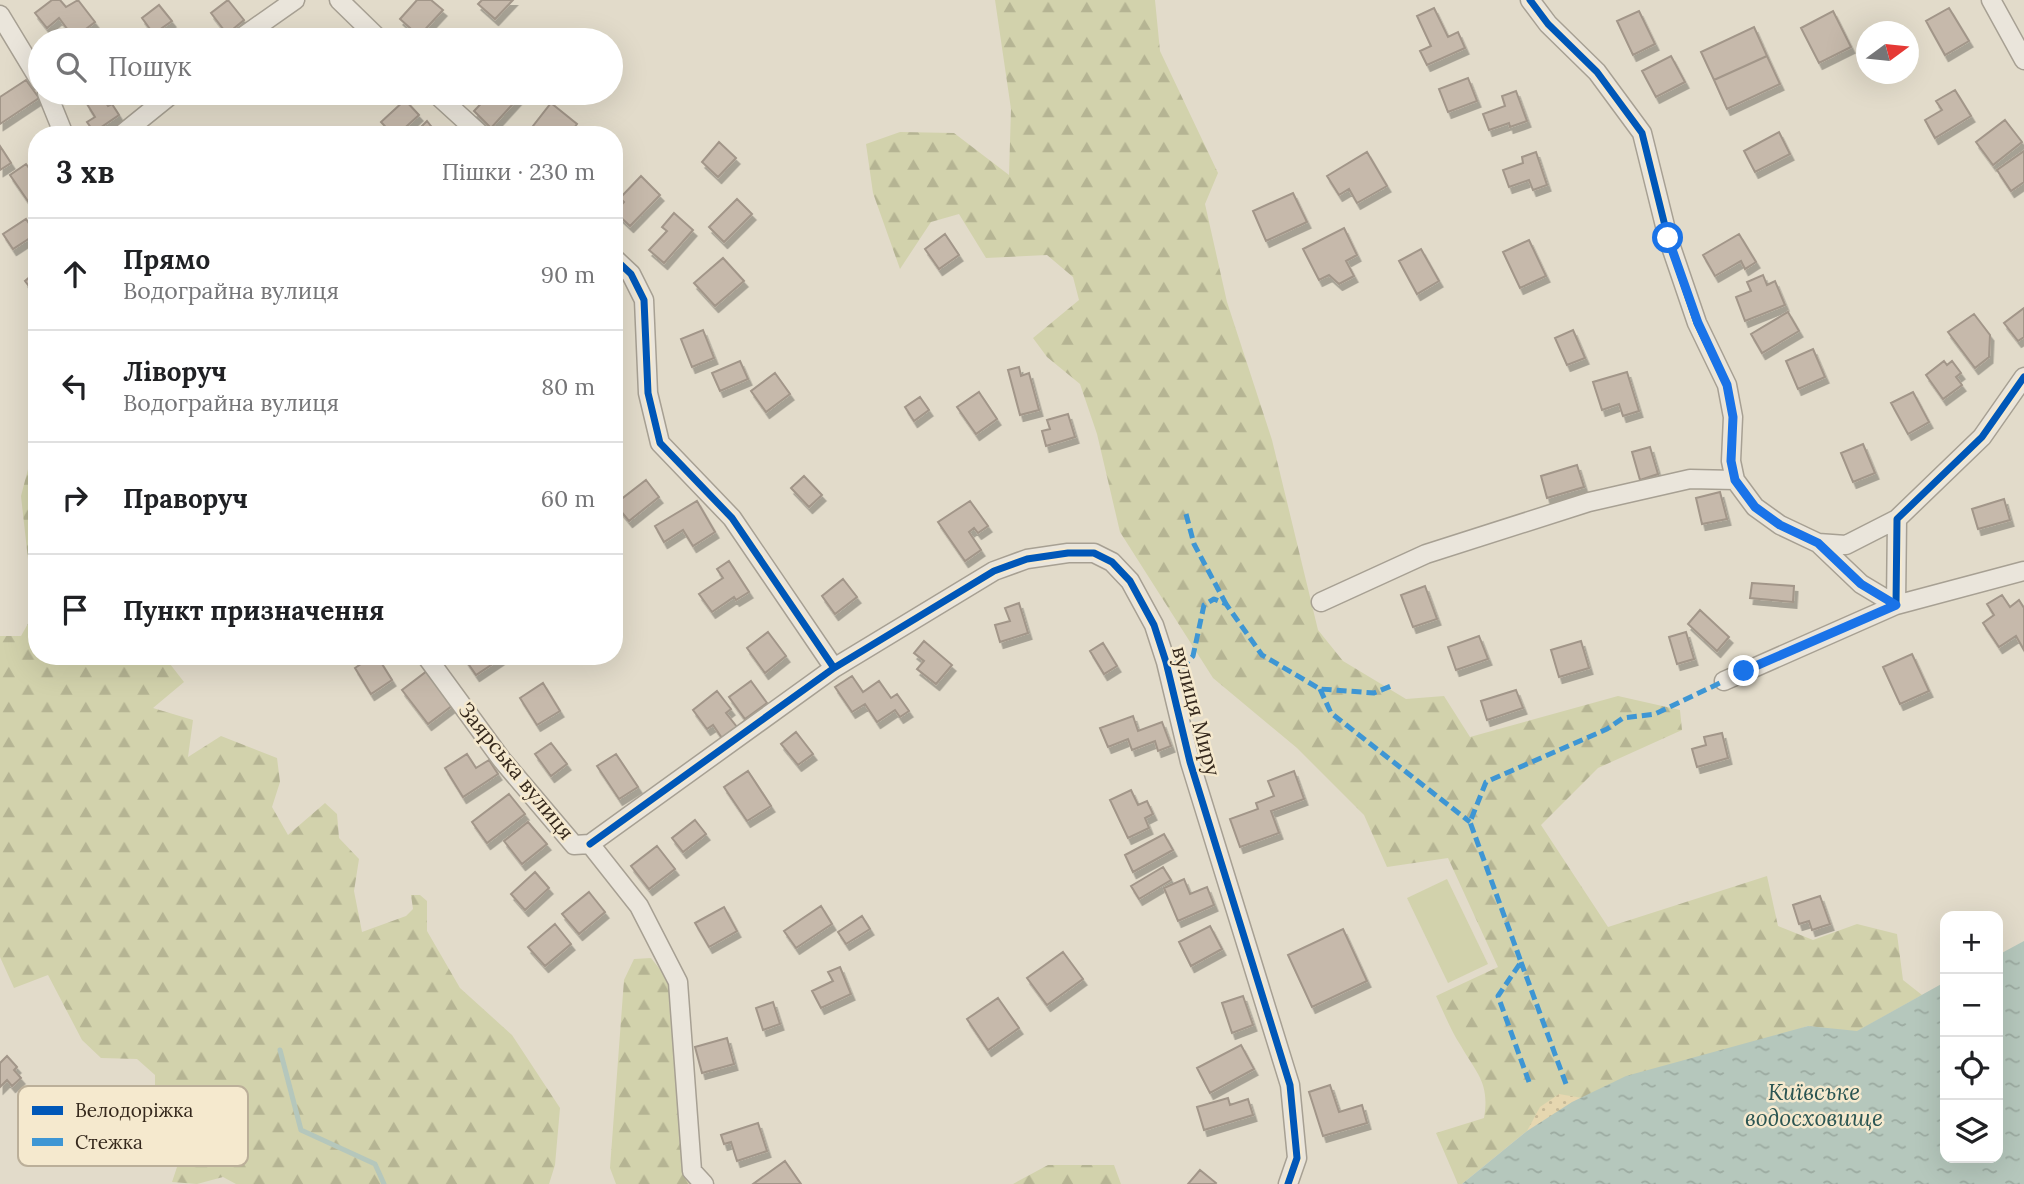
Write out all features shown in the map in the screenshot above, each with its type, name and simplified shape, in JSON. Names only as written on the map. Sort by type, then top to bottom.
[{"type":"street","points":[[255,28],[295,0]]},
{"type":"street","points":[[339,0],[368,28]]},
{"type":"street","points":[[1530,0],[1548,24],[1597,72],[1642,133],[1668,238],[1698,323],[1727,385],[1733,417],[1731,461],[1735,480],[1755,507],[1780,525],[1818,543],[1861,584],[1896,605]]},
{"type":"street","points":[[1991,0],[2024,60]]},
{"type":"street","points":[[0,15],[28,61]]},
{"type":"street","points":[[52,105],[60,126]]},
{"type":"street","points":[[132,126],[158,105]]},
{"type":"street","points":[[448,105],[471,126]]},
{"type":"street","points":[[623,266],[631,274],[644,300],[648,393],[660,443],[732,518],[834,668]]},
{"type":"street","points":[[1818,543],[1846,545],[1897,519],[1982,437],[2024,377]]},
{"type":"street","points":[[1321,602],[1426,554],[1589,502],[1690,479],[1735,480]]},
{"type":"street","points":[[1896,605],[1897,519]]},
{"type":"street","name":"вулиця Миру","points":[[590,844],[834,668],[994,571],[1027,559],[1068,553],[1094,553],[1112,562],[1130,581],[1154,625],[1166,662],[1190,762],[1290,1085],[1297,1158],[1288,1184]]},
{"type":"street","points":[[1724,681],[1896,605],[2024,571]]},
{"type":"street","name":"Заярська вулиця","points":[[433,665],[502,760],[574,845],[590,844],[639,906],[678,982],[692,1171],[704,1184]]},
{"type":"green space","points":[[995,0],[1155,0],[1160,51],[1218,173],[1205,204],[1227,302],[1272,440],[1318,630],[1343,661],[1406,699],[1444,696],[1470,737],[1618,696],[1680,710],[1682,730],[1598,768],[1541,825],[1608,927],[1767,876],[1778,926],[1813,940],[1857,924],[1897,934],[1903,980],[1922,995],[1856,1032],[1808,1026],[1572,1102],[1527,1131],[1462,1184],[1458,1184],[1436,1133],[1484,1118],[1484,1087],[1436,996],[1498,967],[1448,858],[1387,867],[1364,815],[1297,748],[1213,678],[1120,532],[1097,434],[1080,384],[1047,357],[1033,338],[1079,300],[1073,277],[1047,255],[986,258],[959,214],[931,222],[900,269],[873,193],[866,144],[900,132],[954,133],[1009,175],[1011,109]]},
{"type":"green space","points":[[28,469],[28,559],[21,496]]},
{"type":"green space","points":[[28,624],[28,665],[171,665],[184,682],[153,708],[193,720],[188,757],[221,736],[277,758],[280,782],[272,807],[288,835],[325,803],[337,814],[339,838],[359,859],[354,891],[362,932],[406,916],[413,909],[411,895],[420,895],[427,901],[427,931],[460,988],[512,1035],[560,1108],[555,1165],[549,1184],[236,1184],[223,1177],[197,1184],[172,1182],[177,1166],[248,1166],[248,1086],[155,1086],[155,1075],[137,1059],[101,1058],[82,1040],[48,975],[14,988],[0,957],[0,636],[21,636]]},
{"type":"green space","points":[[1447,879],[1488,964],[1448,983],[1407,898]]},
{"type":"green space","points":[[651,958],[671,983],[697,1184],[616,1184],[610,1168],[624,980],[634,959]]},
{"type":"green space","points":[[1048,1165],[1114,1165],[1121,1184],[1013,1184]]},
{"type":"sand","points":[[1559,1094],[1582,1098],[1527,1131],[1540,1107]]},
{"type":"water","name":"Київське водосховище","points":[[2024,941],[2024,1184],[1462,1184],[1527,1131],[1572,1102],[1626,1076],[1808,1026],[1857,1031],[1940,985],[1940,1163],[2003,1163],[2003,952]]},
{"type":"building","points":[[52,0],[60,0],[66,7],[78,0],[95,22],[87,28],[66,28],[59,18],[47,28],[35,13]]},
{"type":"building","points":[[228,0],[244,20],[234,28],[222,28],[211,13]]},
{"type":"building","points":[[417,0],[431,0],[443,10],[426,28],[410,28],[400,19]]},
{"type":"building","points":[[482,0],[513,0],[495,19],[478,4]]},
{"type":"building","points":[[159,5],[172,21],[162,28],[149,28],[142,18]]},
{"type":"building","points":[[1434,8],[1448,37],[1458,32],[1465,48],[1427,65],[1420,51],[1431,46],[1417,16]]},
{"type":"building","points":[[1949,8],[1969,41],[1945,55],[1926,21]]},
{"type":"building","points":[[1639,11],[1655,44],[1633,55],[1617,21]]},
{"type":"building","points":[[1833,11],[1851,47],[1819,63],[1801,28]]},
{"type":"building","points":[[1754,27],[1767,56],[1714,80],[1701,52]]},
{"type":"building","points":[[1671,56],[1685,82],[1656,97],[1642,71]]},
{"type":"building","points":[[1767,56],[1780,84],[1727,109],[1714,80]]},
{"type":"building","points":[[1468,78],[1477,101],[1448,112],[1439,89]]},
{"type":"building","points":[[26,80],[28,83],[28,105],[0,124],[0,97]]},
{"type":"building","points":[[1955,90],[1971,116],[1935,138],[1925,120],[1942,110],[1936,101]]},
{"type":"building","points":[[1516,91],[1527,121],[1510,127],[1509,123],[1489,130],[1483,114],[1505,106],[1502,96]]},
{"type":"building","points":[[88,105],[113,105],[119,115],[103,126],[90,126],[87,122],[95,117]]},
{"type":"building","points":[[400,105],[410,105],[419,115],[407,126],[385,126],[381,122]]},
{"type":"building","points":[[480,105],[512,105],[493,126],[489,126],[474,111]]},
{"type":"building","points":[[549,105],[553,105],[577,124],[576,126],[533,126]]},
{"type":"building","points":[[2005,120],[2022,142],[1993,165],[1976,142]]},
{"type":"building","points":[[1779,132],[1790,154],[1755,172],[1744,151]]},
{"type":"building","points":[[719,142],[736,158],[718,177],[702,162]]},
{"type":"building","points":[[0,146],[11,163],[0,170]]},
{"type":"building","points":[[2024,151],[2024,182],[2011,191],[1997,170]]},
{"type":"building","points":[[1367,152],[1387,186],[1357,203],[1349,189],[1339,195],[1327,176]]},
{"type":"building","points":[[1536,152],[1547,185],[1533,190],[1529,180],[1509,187],[1503,170],[1523,163],[1522,157]]},
{"type":"building","points":[[26,164],[28,167],[28,201],[10,175]]},
{"type":"building","points":[[641,176],[660,195],[630,226],[623,219],[623,195]]},
{"type":"building","points":[[1293,193],[1307,222],[1266,241],[1253,211]]},
{"type":"building","points":[[737,199],[752,214],[724,242],[709,227]]},
{"type":"building","points":[[674,213],[693,230],[664,263],[649,250],[667,231],[662,227]]},
{"type":"building","points":[[26,219],[28,222],[28,239],[13,249],[3,234]]},
{"type":"building","points":[[1344,228],[1357,255],[1346,261],[1354,276],[1339,284],[1329,275],[1319,280],[1303,249]]},
{"type":"building","points":[[945,234],[959,255],[939,269],[925,249]]},
{"type":"building","points":[[1739,234],[1756,262],[1745,269],[1741,261],[1715,276],[1703,255]]},
{"type":"building","points":[[1529,240],[1546,276],[1520,288],[1503,252]]},
{"type":"building","points":[[1421,249],[1439,281],[1417,294],[1399,261]]},
{"type":"building","points":[[723,258],[744,281],[715,306],[694,283]]},
{"type":"building","points":[[1763,275],[1767,285],[1775,281],[1785,305],[1745,321],[1736,297],[1751,291],[1747,282]]},
{"type":"building","points":[[2024,308],[2024,337],[2018,341],[2004,323]]},
{"type":"building","points":[[1788,312],[1799,331],[1762,353],[1751,334]]},
{"type":"building","points":[[1974,314],[1990,335],[1989,357],[1975,368],[1948,332]]},
{"type":"building","points":[[703,330],[714,358],[692,367],[681,339]]},
{"type":"building","points":[[1573,330],[1585,358],[1567,365],[1555,338]]},
{"type":"building","points":[[1813,349],[1825,377],[1798,389],[1786,361]]},
{"type":"building","points":[[740,361],[748,379],[720,391],[712,373]]},
{"type":"building","points":[[1944,361],[1947,365],[1952,361],[1961,373],[1956,377],[1962,385],[1943,399],[1926,375]]},
{"type":"building","points":[[1019,367],[1021,376],[1029,373],[1039,410],[1020,415],[1008,370]]},
{"type":"building","points":[[1627,372],[1639,411],[1623,416],[1619,404],[1602,410],[1593,382]]},
{"type":"building","points":[[775,373],[790,394],[766,412],[751,391]]},
{"type":"building","points":[[979,392],[997,419],[976,434],[957,407]]},
{"type":"building","points":[[1913,392],[1929,422],[1908,434],[1891,403]]},
{"type":"building","points":[[920,397],[929,410],[914,421],[905,407]]},
{"type":"building","points":[[1068,414],[1075,437],[1046,446],[1042,431],[1050,429],[1047,420]]},
{"type":"building","points":[[1863,444],[1875,473],[1853,482],[1841,453]]},
{"type":"building","points":[[1650,447],[1658,474],[1640,480],[1632,452]]},
{"type":"building","points":[[1577,465],[1584,487],[1547,498],[1541,476]]},
{"type":"building","points":[[804,476],[822,495],[809,507],[791,488]]},
{"type":"building","points":[[646,480],[659,497],[629,521],[623,514],[623,498]]},
{"type":"building","points":[[1720,492],[1727,519],[1702,524],[1696,498]]},
{"type":"building","points":[[2004,499],[2010,520],[1978,529],[1972,509]]},
{"type":"building","points":[[697,501],[715,532],[693,546],[683,530],[664,542],[655,526]]},
{"type":"building","points":[[970,501],[988,526],[978,533],[974,528],[969,532],[981,550],[965,561],[938,522]]},
{"type":"building","points":[[729,561],[749,592],[736,600],[734,597],[712,612],[699,594],[723,578],[717,569]]},
{"type":"building","points":[[843,579],[857,597],[835,614],[822,596]]},
{"type":"building","points":[[1752,583],[1794,586],[1793,602],[1750,598]]},
{"type":"building","points":[[1425,586],[1437,619],[1413,627],[1401,595]]},
{"type":"building","points":[[2002,595],[2010,607],[2019,600],[2024,608],[2024,650],[2016,636],[1999,647],[1983,623],[1994,615],[1987,604]]},
{"type":"building","points":[[1019,603],[1028,633],[1000,642],[995,625],[1010,621],[1005,608]]},
{"type":"building","points":[[1700,610],[1729,637],[1717,651],[1688,624]]},
{"type":"building","points":[[768,632],[786,656],[765,673],[747,648]]},
{"type":"building","points":[[1686,632],[1694,659],[1677,664],[1669,637]]},
{"type":"building","points":[[1479,636],[1488,659],[1456,670],[1448,647]]},
{"type":"building","points":[[924,641],[952,665],[936,684],[917,669],[924,661],[914,653]]},
{"type":"building","points":[[1581,641],[1589,668],[1559,677],[1551,650]]},
{"type":"building","points":[[1103,643],[1117,666],[1104,674],[1090,651]]},
{"type":"building","points":[[1912,654],[1929,691],[1900,704],[1883,667]]},
{"type":"building","points":[[360,665],[383,665],[392,680],[371,694],[355,668]]},
{"type":"building","points":[[469,665],[491,665],[476,675]]},
{"type":"building","points":[[427,671],[453,705],[428,724],[402,690]]},
{"type":"building","points":[[852,676],[863,692],[879,681],[891,698],[897,694],[909,711],[900,717],[895,710],[877,722],[865,704],[852,712],[835,687]]},
{"type":"building","points":[[751,681],[767,703],[745,719],[729,697]]},
{"type":"building","points":[[543,683],[560,711],[537,725],[520,698]]},
{"type":"building","points":[[1516,690],[1523,708],[1487,720],[1481,701]]},
{"type":"building","points":[[717,691],[731,709],[726,713],[737,727],[722,738],[713,725],[707,729],[693,710]]},
{"type":"building","points":[[1133,716],[1138,731],[1162,722],[1171,746],[1158,751],[1155,741],[1132,750],[1128,739],[1108,747],[1100,728]]},
{"type":"building","points":[[796,732],[813,754],[798,765],[781,744]]},
{"type":"building","points":[[1722,733],[1728,758],[1697,767],[1692,749],[1706,745],[1704,737]]},
{"type":"building","points":[[551,743],[567,764],[551,776],[535,754]]},
{"type":"building","points":[[467,754],[476,768],[489,760],[498,774],[463,797],[445,768]]},
{"type":"building","points":[[616,754],[638,787],[619,799],[597,766]]},
{"type":"building","points":[[748,771],[771,806],[747,821],[724,787]]},
{"type":"building","points":[[1294,771],[1304,799],[1271,811],[1279,833],[1240,847],[1230,819],[1258,809],[1256,803],[1274,796],[1268,781]]},
{"type":"building","points":[[1131,790],[1138,805],[1147,801],[1153,814],[1145,818],[1149,828],[1128,838],[1110,800]]},
{"type":"building","points":[[509,794],[525,814],[487,843],[472,822]]},
{"type":"building","points":[[695,820],[706,834],[683,852],[672,838]]},
{"type":"building","points":[[528,822],[547,844],[522,864],[504,841]]},
{"type":"building","points":[[1164,834],[1173,850],[1133,872],[1125,855]]},
{"type":"building","points":[[657,846],[675,869],[649,889],[631,866]]},
{"type":"building","points":[[1163,867],[1171,880],[1139,899],[1131,886]]},
{"type":"building","points":[[535,872],[549,888],[525,910],[511,894]]},
{"type":"building","points":[[1184,879],[1190,894],[1207,887],[1214,905],[1178,921],[1164,888]]},
{"type":"building","points":[[589,892],[605,912],[579,934],[562,914]]},
{"type":"building","points":[[1820,896],[1830,924],[1812,930],[1809,921],[1799,924],[1793,905]]},
{"type":"building","points":[[821,906],[832,924],[796,948],[784,931]]},
{"type":"building","points":[[724,907],[737,931],[709,947],[695,923]]},
{"type":"building","points":[[862,916],[870,929],[846,944],[838,932]]},
{"type":"building","points":[[555,924],[571,944],[545,966],[528,947]]},
{"type":"building","points":[[1210,926],[1222,949],[1191,966],[1179,942]]},
{"type":"building","points":[[1343,929],[1367,981],[1312,1007],[1288,955]]},
{"type":"building","points":[[1063,952],[1083,979],[1047,1005],[1027,978]]},
{"type":"building","points":[[840,967],[851,994],[821,1008],[812,991],[833,981],[828,972]]},
{"type":"building","points":[[1243,996],[1253,1025],[1232,1033],[1222,1003]]},
{"type":"building","points":[[998,998],[1019,1028],[988,1050],[967,1019]]},
{"type":"building","points":[[773,1002],[780,1024],[763,1030],[756,1008]]},
{"type":"building","points":[[727,1038],[734,1064],[702,1073],[695,1047]]},
{"type":"building","points":[[1241,1045],[1254,1069],[1210,1093],[1197,1068]]},
{"type":"building","points":[[7,1056],[17,1067],[14,1070],[21,1078],[12,1086],[7,1080],[0,1087],[0,1063]]},
{"type":"building","points":[[1330,1085],[1339,1112],[1362,1105],[1367,1123],[1323,1136],[1309,1092]]},
{"type":"building","points":[[1228,1098],[1230,1105],[1248,1099],[1253,1115],[1204,1130],[1197,1107]]},
{"type":"building","points":[[758,1123],[767,1151],[737,1161],[731,1142],[724,1144],[721,1135]]},
{"type":"building","points":[[785,1161],[801,1184],[753,1184]]},
{"type":"building","points":[[1200,1170],[1216,1183],[1188,1184]]},
{"type":"waterway","points":[[280,1050],[301,1130],[375,1164],[384,1184]]},
{"type":"marked path","points":[[1186,514],[1194,544],[1226,604]]},
{"type":"marked path","points":[[1166,662],[1184,666],[1193,656],[1204,605],[1214,599],[1226,604],[1262,655],[1320,689],[1374,693],[1391,686]]},
{"type":"marked path","points":[[1529,1082],[1498,996],[1521,962],[1470,822],[1486,782],[1607,729],[1623,718],[1655,714],[1724,681]]},
{"type":"marked path","points":[[1320,689],[1331,713],[1470,822]]},
{"type":"marked path","points":[[1521,962],[1566,1084]]},
{"type":"cycle path","points":[[1530,0],[1548,24],[1597,72],[1642,133],[1668,238],[1697,323],[1727,385],[1733,417],[1731,461],[1735,480],[1755,507],[1780,525],[1818,543],[1861,584],[1896,605],[1897,519],[1982,437],[2024,377]]},
{"type":"cycle path","points":[[623,266],[631,274],[644,300],[648,393],[660,443],[732,518],[834,668]]},
{"type":"cycle path","points":[[590,844],[834,668],[994,571],[1027,559],[1068,553],[1094,553],[1112,562],[1130,581],[1154,625],[1166,662],[1190,762],[1290,1085],[1297,1158],[1288,1184]]},
{"type":"route","points":[[1668,238],[1698,323],[1727,385],[1733,417],[1731,461],[1735,480],[1755,507],[1780,525],[1818,543],[1861,584],[1896,605],[1744,671]]}]
